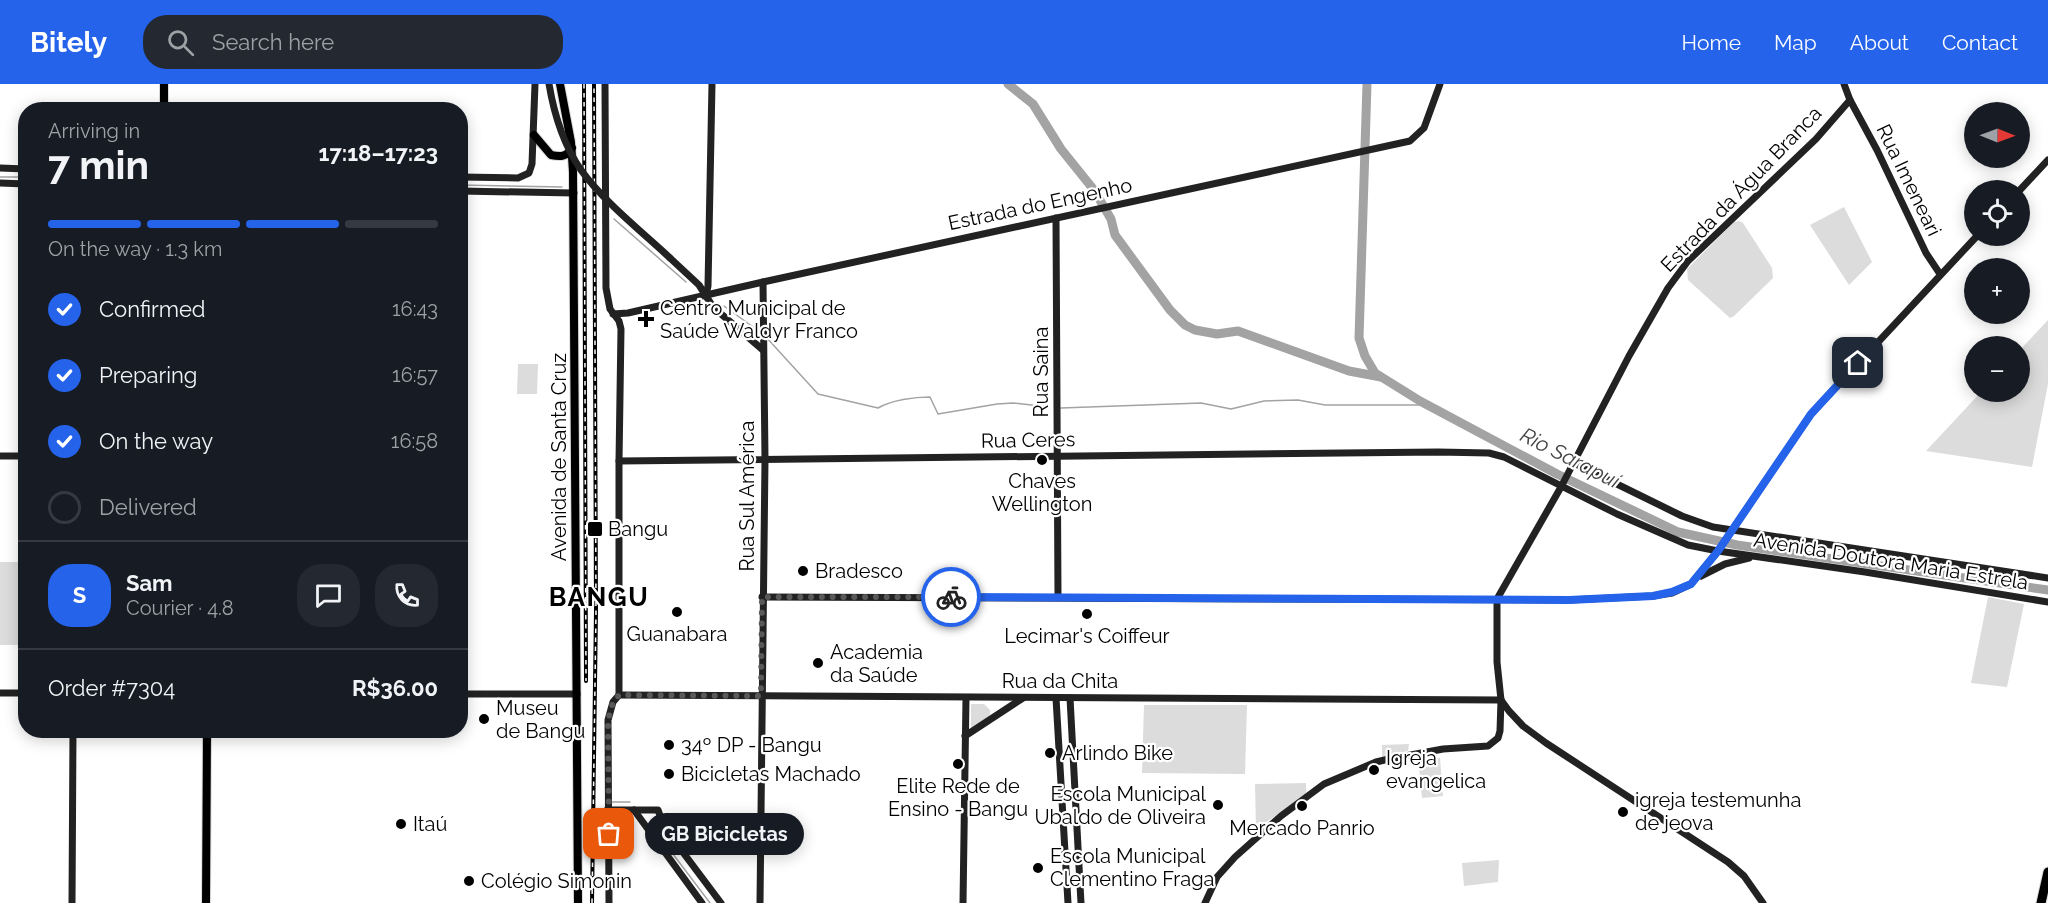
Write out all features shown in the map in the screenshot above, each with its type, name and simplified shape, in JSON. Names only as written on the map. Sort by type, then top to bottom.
[{"type":"highway","points":[[2042,903],[2048,872]]},
{"type":"main road","points":[[164,84],[164,102]]},
{"type":"main road","name":"Avenida de Santa Cruz","points":[[561,86],[572,148],[574,193],[578,903]]},
{"type":"main road","points":[[534,135],[551,155],[564,156],[572,148]]},
{"type":"main road","points":[[206,903],[207,738]]},
{"type":"street","points":[[468,177],[525,176],[531,169],[535,84]]},
{"type":"street","points":[[549,84],[562,136],[582,171],[612,204],[699,285],[712,307],[763,350]]},
{"type":"street","points":[[605,84],[606,288],[608,302],[621,329],[619,695],[613,702],[608,720],[609,903]]},
{"type":"street","points":[[706,295],[712,84]]},
{"type":"street","name":"Estrada do Engenho","points":[[613,314],[628,313],[1410,141],[1419,134],[1429,117],[1440,84]]},
{"type":"street","points":[[1844,84],[1850,100]]},
{"type":"street","name":"Rua Imeneari","points":[[1850,100],[1877,150],[1926,253],[1940,274]]},
{"type":"street","name":"Estrada da Água Branca","points":[[1205,903],[1217,877],[1253,840],[1324,784],[1389,759],[1442,749],[1488,746],[1498,738],[1502,700],[1497,662],[1497,599],[1563,484],[1654,311],[1688,261],[1816,138],[1850,100]]},
{"type":"street","points":[[2029,180],[2048,160]]},
{"type":"street","points":[[0,168],[18,169]]},
{"type":"street","points":[[0,183],[18,184]]},
{"type":"street","points":[[468,191],[574,193]]},
{"type":"street","name":"Rua Saina","points":[[1056,218],[1058,597]]},
{"type":"street","points":[[762,597],[1569,600],[1644,597],[1672,592],[1691,584],[1698,577],[1811,414],[1967,246]]},
{"type":"street","name":"Rua Sul América","points":[[760,903],[765,459],[763,282]]},
{"type":"street","name":"Rua Ceres","points":[[619,461],[1438,452],[1495,454],[1563,484]]},
{"type":"street","points":[[0,456],[18,456]]},
{"type":"street","name":"Avenida Doutora Maria Estrela","points":[[1574,463],[1695,522],[1730,533],[2048,578]]},
{"type":"street","name":"Avenida Doutora Maria Estrela","points":[[1563,484],[1676,541],[1755,556],[2048,602]]},
{"type":"street","points":[[1698,577],[1725,564],[1755,556]]},
{"type":"street","points":[[0,693],[18,693]]},
{"type":"street","points":[[468,694],[577,694]]},
{"type":"street","name":"Rua da Chita","points":[[619,695],[1502,700]]},
{"type":"street","points":[[966,736],[1024,697]]},
{"type":"street","points":[[963,903],[966,698]]},
{"type":"street","points":[[992,698],[997,706],[996,716]]},
{"type":"street","points":[[1056,698],[1068,903]]},
{"type":"street","points":[[1070,698],[1081,903]]},
{"type":"street","points":[[1502,700],[1523,726],[1546,743],[1728,862],[1744,876],[1763,903]]},
{"type":"street","points":[[72,903],[73,738]]},
{"type":"street","points":[[607,810],[658,810],[664,827],[721,903]]},
{"type":"street","points":[[634,810],[702,903]]},
{"type":"shaded area","points":[[1844,207],[1872,262],[1849,285],[1810,225]]},
{"type":"shaded area","points":[[1734,222],[1743,223],[1772,268],[1773,278],[1730,318],[1688,280],[1687,269]]},
{"type":"shaded area","points":[[2048,320],[2048,384],[2032,467],[1926,451],[1972,402],[2030,402],[2030,339]]},
{"type":"shaded area","points":[[518,364],[538,364],[537,394],[517,394]]},
{"type":"shaded area","points":[[0,562],[18,562],[18,645],[0,645]]},
{"type":"shaded area","points":[[1988,597],[2024,604],[2007,687],[1971,683]]},
{"type":"shaded area","points":[[971,704],[984,704],[990,710],[990,716],[971,729]]},
{"type":"shaded area","points":[[1144,705],[1247,705],[1245,774],[1142,773]]},
{"type":"shaded area","points":[[1409,744],[1408,751],[1382,757],[1382,745]]},
{"type":"shaded area","points":[[1418,756],[1440,758],[1443,796],[1422,798]]},
{"type":"shaded area","points":[[1306,783],[1306,795],[1256,829],[1255,784]]},
{"type":"shaded area","points":[[722,813],[755,813],[755,855]]},
{"type":"shaded area","points":[[1499,860],[1498,882],[1464,886],[1462,863]]},
{"type":"waterway","points":[[1008,84],[1033,104],[1061,149],[1094,190],[1111,219],[1115,235],[1170,310],[1185,325],[1195,330],[1217,334],[1238,331],[1349,371],[1381,377]]},
{"type":"waterway","name":"Rio Sarapuí","points":[[1367,84],[1359,338],[1365,356],[1375,373],[1420,401],[1557,474],[1678,532],[1737,545],[2048,590]]},
{"type":"waterway","points":[[0,177],[18,177]]},
{"type":"waterway","points":[[468,185],[562,187]]},
{"type":"waterway","points":[[614,219],[686,282]]},
{"type":"waterway","points":[[724,306],[760,332]]},
{"type":"waterway","points":[[766,337],[818,394],[878,408],[903,400],[930,397],[938,414],[997,404],[1013,403],[1049,407]]},
{"type":"waterway","points":[[1061,408],[1201,403],[1231,409],[1264,401],[1298,400],[1325,405],[1421,405],[1436,409]]},
{"type":"waterway","points":[[612,802],[630,802]]},
{"type":"waterway","points":[[651,825],[710,903]]},
{"type":"railway","points":[[584,84],[586,681]]},
{"type":"railway","points":[[592,903],[596,611],[594,84]]},
{"type":"way so far","points":[[609,834],[608,720],[609,711],[619,695],[761,696],[762,597],[951,597]]},
{"type":"place","name":"Centro Municipal de Saúde Waldyr Franco","points":[[646,319]]},
{"type":"place","name":"Chaves Wellington","points":[[1042,460]]},
{"type":"place","name":"Bangu","points":[[595,529]]},
{"type":"place","name":"Bradesco","points":[[803,571]]},
{"type":"place","name":"Guanabara","points":[[677,612]]},
{"type":"place","name":"Lecimar's Coiffeur","points":[[1087,614]]},
{"type":"place","name":"Academia da Saúde","points":[[818,663]]},
{"type":"place","name":"Museu de Bangu","points":[[484,719]]},
{"type":"place","name":"34º DP - Bangu","points":[[669,745]]},
{"type":"place","name":"Arlindo Bike","points":[[1050,753]]},
{"type":"place","name":"Elite Rede de Ensino - Bangu","points":[[958,764]]},
{"type":"place","name":"Igreja evangelica","points":[[1374,770]]},
{"type":"place","name":"Bicicletas Machado","points":[[669,774]]},
{"type":"place","name":"Escola Municipal Ubaldo de Oliveira","points":[[1218,805]]},
{"type":"place","name":"Mercado Panrio","points":[[1302,806]]},
{"type":"place","name":"igreja testemunha de jeova","points":[[1623,812]]},
{"type":"place","name":"Itaú","points":[[401,824]]},
{"type":"place","name":"GB Bicicletas","points":[[609,834]]},
{"type":"place","name":"Escola Municipal Clementino Fraga","points":[[1038,868]]},
{"type":"place","name":"Colégio Simonin","points":[[469,881]]},
{"type":"district","name":"BANGU","points":[[599,597]]},
{"type":"route","points":[[951,597],[1569,600],[1635,598],[1672,592],[1691,584],[1698,577],[1811,414],[1858,363]]}]
